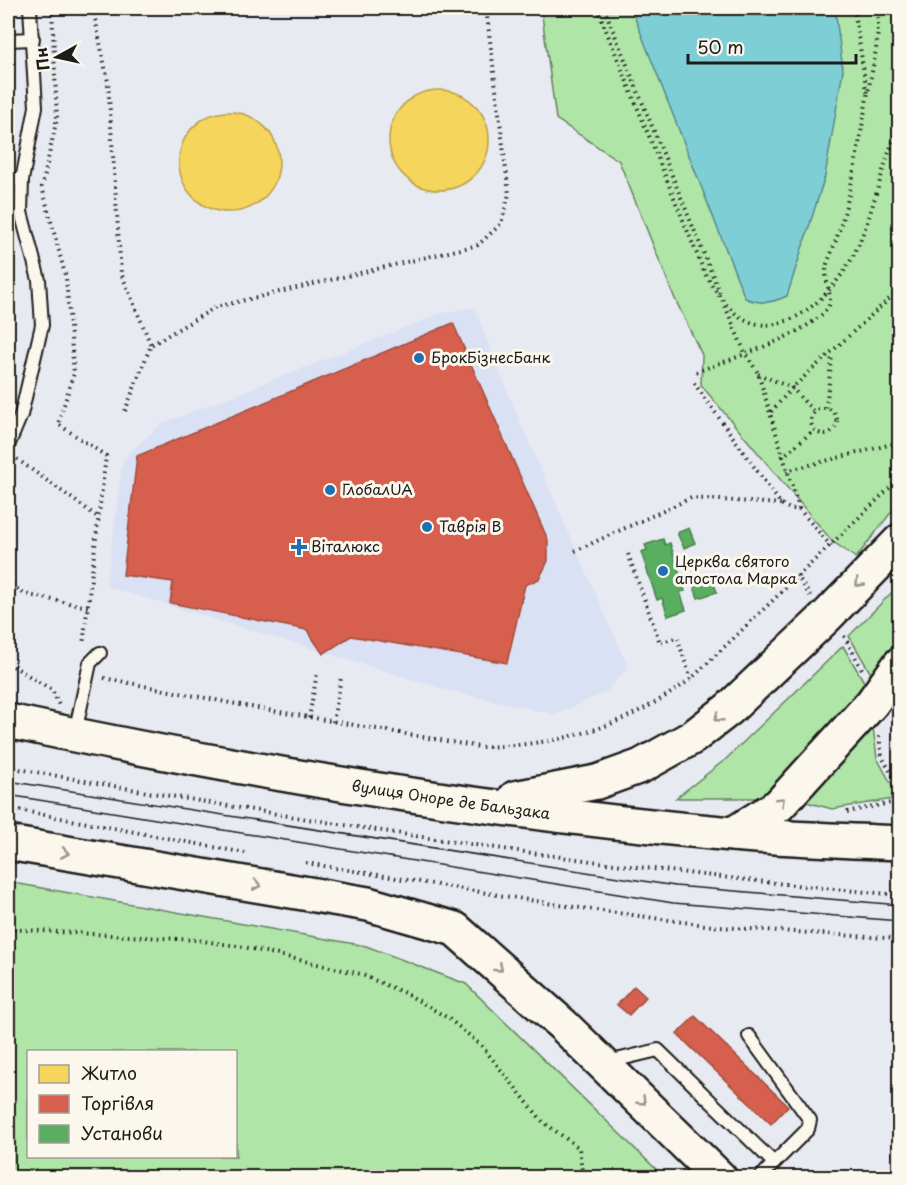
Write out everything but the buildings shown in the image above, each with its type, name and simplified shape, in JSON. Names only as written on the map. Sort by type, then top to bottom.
[{"type":"street","points":[[479,804],[597,782],[641,766],[693,737],[745,694],[900,541]]},
{"type":"street","points":[[733,834],[779,805],[872,703],[900,664]]},
{"type":"street","name":"вулиця Оноре де Бальзака","points":[[8,721],[75,735],[479,804],[733,834],[900,843]]},
{"type":"street","points":[[8,843],[368,904],[456,929],[603,1063],[720,1178]]},
{"type":"lane","points":[[8,446],[21,415],[42,325],[39,280],[21,212],[22,180],[36,107],[30,8]]},
{"type":"lane","points":[[8,40],[33,39]]},
{"type":"lane","points":[[8,178],[22,180]]},
{"type":"lane","points":[[75,735],[90,663],[99,653]]},
{"type":"lane","points":[[749,1036],[810,1120],[808,1129],[760,1178]]},
{"type":"lane","points":[[603,1063],[658,1050],[774,1164]]},
{"type":"path","points":[[52,8],[57,118],[42,187],[66,278],[74,373],[58,424],[106,456],[82,651]]},
{"type":"path","points":[[93,8],[108,82],[121,273],[151,345]]},
{"type":"path","points":[[125,411],[151,345],[216,308],[477,245],[501,224],[509,194],[486,8]]},
{"type":"path","points":[[597,8],[705,274],[723,302],[750,322],[776,325],[797,316],[812,306],[846,269],[856,251],[900,125]]},
{"type":"path","points":[[604,8],[723,302],[745,353],[758,374],[799,509],[831,546]]},
{"type":"path","points":[[854,8],[867,96]]},
{"type":"path","points":[[696,372],[800,329],[828,308],[831,297],[825,270],[842,229],[848,201],[878,41],[877,8]]},
{"type":"path","points":[[770,413],[792,388],[900,290]]},
{"type":"path","points":[[826,408],[832,354]]},
{"type":"path","points":[[758,374],[792,388],[814,412]]},
{"type":"path","points":[[694,383],[781,504],[790,509],[799,509]]},
{"type":"path","points":[[814,412],[826,408]]},
{"type":"path","points":[[814,412],[810,423],[814,430],[826,434],[837,426],[837,416],[826,408]]},
{"type":"path","points":[[782,457],[814,430]]},
{"type":"path","points":[[786,471],[900,442]]},
{"type":"path","points":[[8,452],[99,518]]},
{"type":"path","points":[[88,674],[309,718],[480,747],[517,746],[591,733],[627,719],[661,701],[691,679],[900,478]]},
{"type":"path","points":[[575,551],[691,498],[781,504]]},
{"type":"path","points":[[628,554],[660,643],[677,637],[691,679]]},
{"type":"path","points":[[8,581],[24,594],[88,607]]},
{"type":"path","points":[[8,663],[52,690],[75,735]]},
{"type":"path","points":[[309,718],[317,674]]},
{"type":"path","points":[[333,722],[341,678]]},
{"type":"path","points":[[8,766],[337,824],[531,853],[675,873],[900,896]]},
{"type":"path","points":[[8,808],[257,855]]},
{"type":"path","points":[[303,863],[548,903],[720,927],[900,939]]},
{"type":"path","points":[[8,929],[196,940],[244,947],[360,974],[407,994],[448,1018],[481,1045],[543,1122],[579,1148],[583,1178]]},
{"type":"shaded area","name":"ГлобалUA","points":[[474,307],[517,415],[628,667],[607,691],[556,715],[450,691],[106,586],[123,459],[161,424],[442,313]]},
{"type":"green space","points":[[541,8],[899,8],[899,502],[856,558],[832,541],[701,385],[702,355],[675,299],[619,161],[556,119]]},
{"type":"green space","points":[[899,585],[899,633],[891,653],[874,679],[849,636]]},
{"type":"green space","points":[[843,646],[867,687],[769,792],[756,798],[676,798],[726,759]]},
{"type":"green space","points":[[873,727],[877,758],[899,798],[832,809],[803,801]]},
{"type":"green space","points":[[8,882],[366,946],[466,984],[664,1177],[8,1177]]},
{"type":"water","points":[[631,8],[835,8],[843,70],[825,176],[787,296],[766,302],[756,302],[745,298]]},
{"type":"tram line","points":[[8,781],[675,886],[900,905]]},
{"type":"tram line","points":[[8,795],[673,903],[900,921]]},
{"type":"place","name":"БрокБізнесБанк","points":[[419,358]]},
{"type":"place","name":"ГлобалUA","points":[[330,490]]},
{"type":"place","name":"Таврія В","points":[[427,527]]},
{"type":"place","name":"Віталюкс","points":[[299,547]]},
{"type":"place","name":"Церква святого апостола Марка","points":[[663,571]]}]
